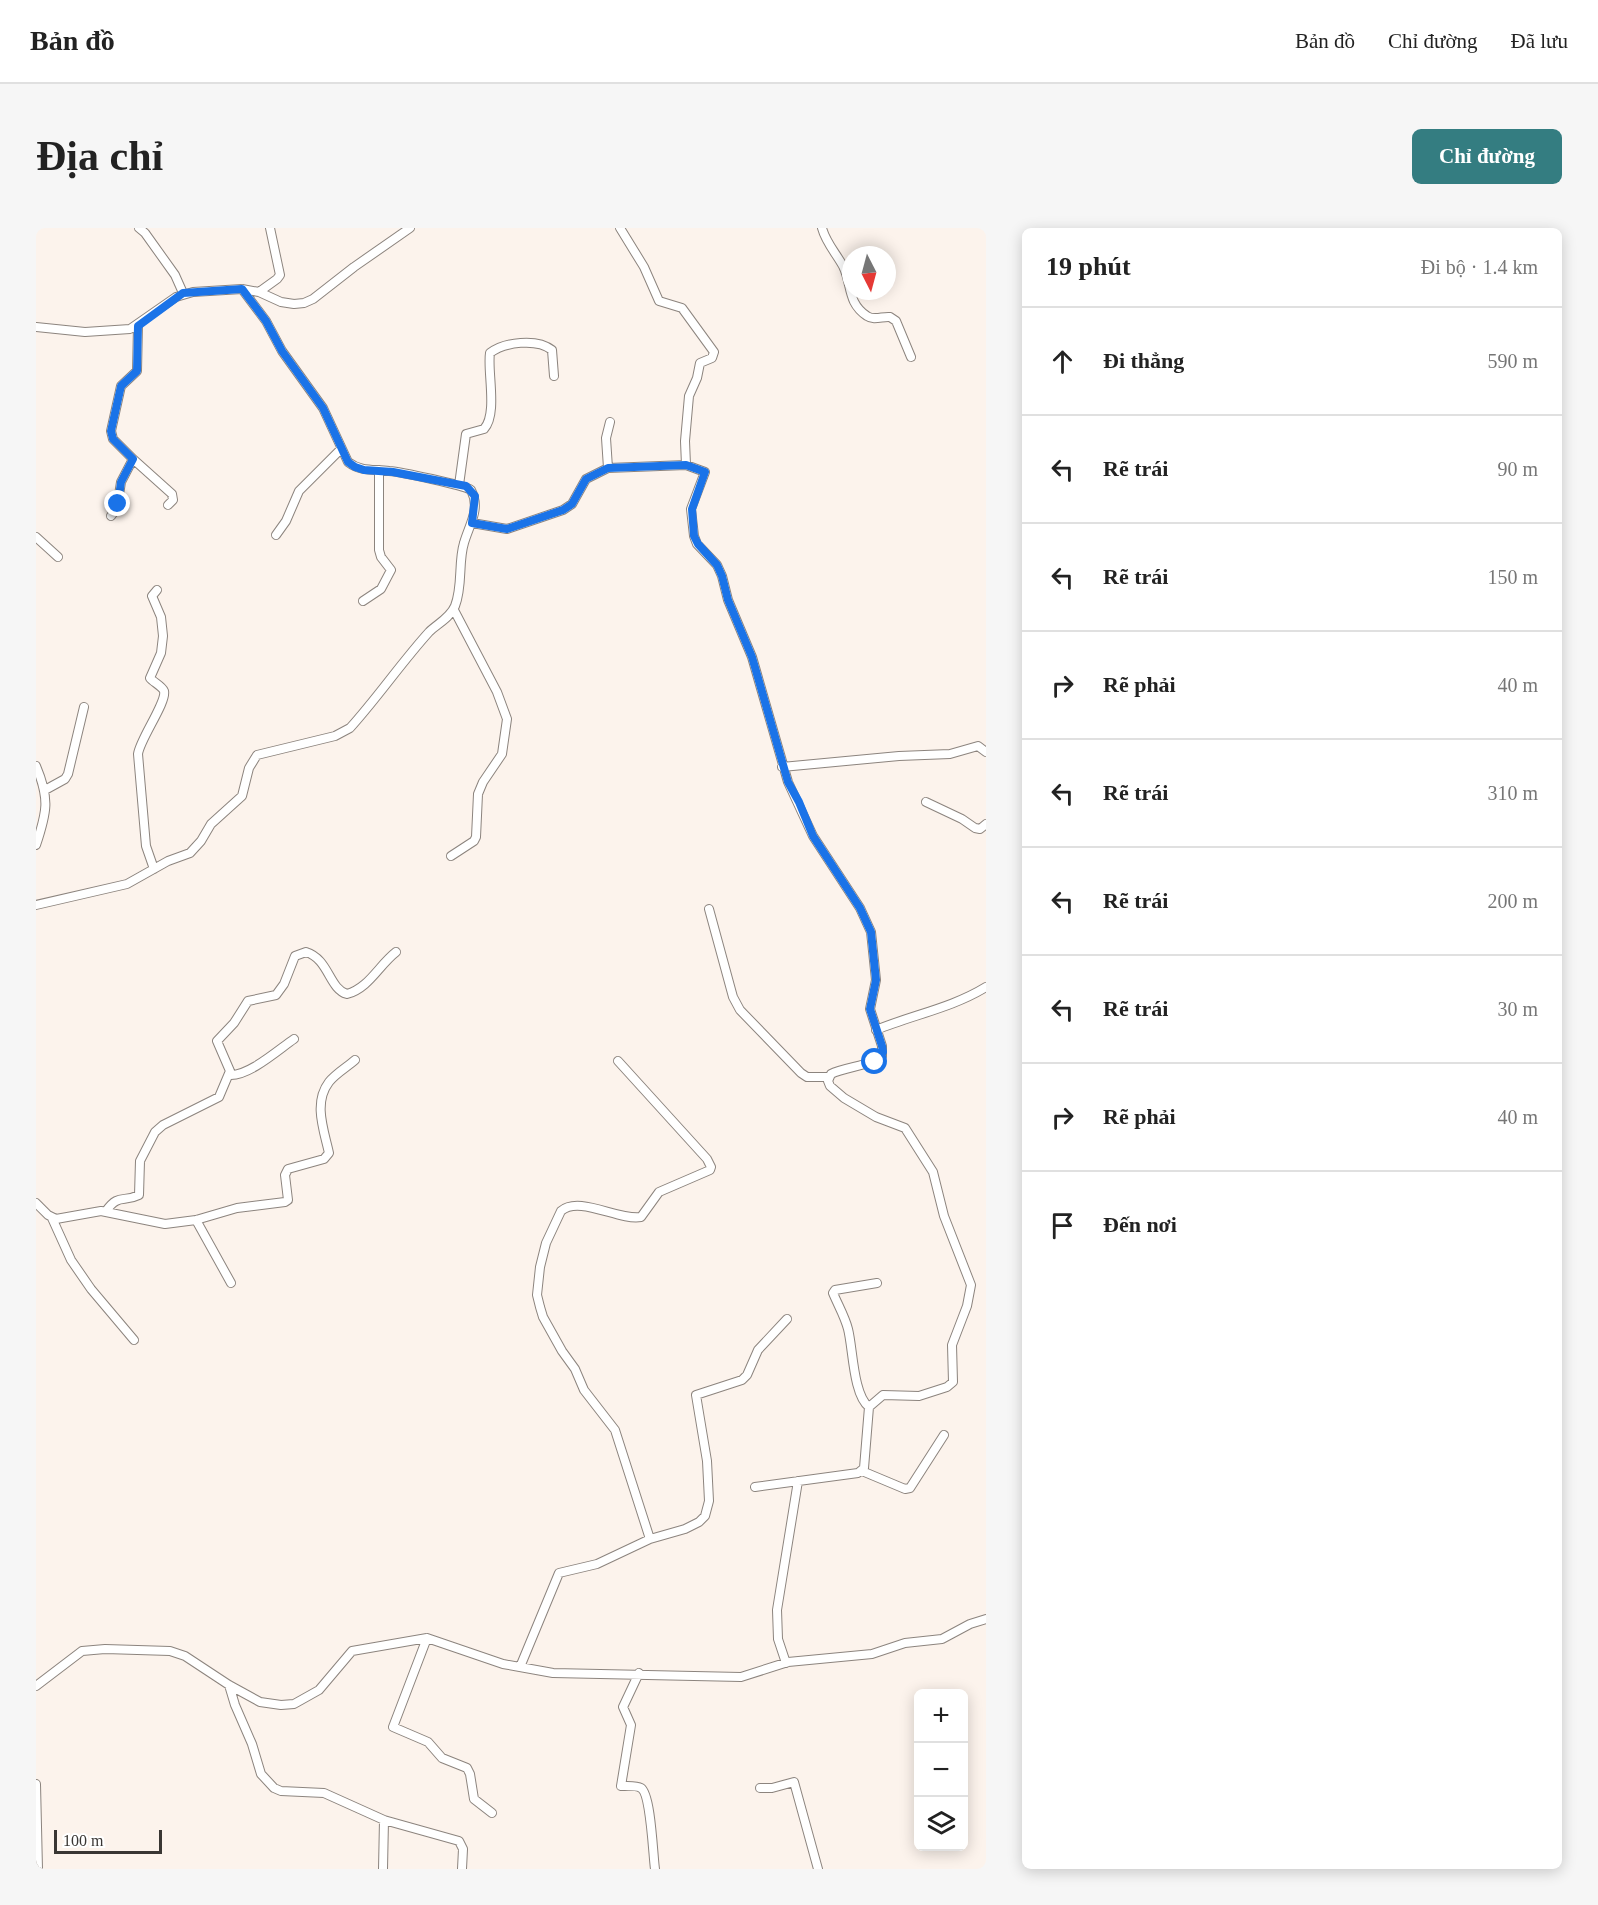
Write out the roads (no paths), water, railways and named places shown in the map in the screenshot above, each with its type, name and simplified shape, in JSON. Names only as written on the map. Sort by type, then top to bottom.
[{"type":"street","points":[[139,228],[175,274],[183,293]]},
{"type":"street","points":[[259,292],[278,279],[280,275],[270,228]]},
{"type":"street","points":[[36,327],[85,332],[122,331],[138,326],[183,293],[242,289],[259,292],[281,302],[304,303],[314,299],[354,267],[410,228]]},
{"type":"street","points":[[620,228],[644,267],[659,301],[682,308],[714,352],[712,358],[700,363],[698,378],[689,396],[685,441],[686,465]]},
{"type":"street","points":[[822,228],[845,270],[851,297],[866,316],[872,318],[890,316],[896,321],[910,357]]},
{"type":"street","points":[[36,905],[121,887],[196,848],[211,824],[242,796],[249,768],[257,755],[336,736],[350,728],[429,633],[454,610],[461,578],[463,546],[472,523],[475,496],[466,486],[355,467],[348,462],[323,408],[282,351],[266,321],[242,289]]},
{"type":"street","points":[[138,326],[137,371],[121,386],[111,431],[113,439],[171,495],[172,500],[168,506]]},
{"type":"street","points":[[459,485],[466,434],[484,429],[489,422],[492,389],[490,353],[514,345],[532,343],[545,346],[552,350],[554,376]]},
{"type":"street","points":[[608,468],[606,438],[610,423]]},
{"type":"street","points":[[276,535],[286,521],[299,491],[341,449]]},
{"type":"street","points":[[111,516],[117,508],[121,482],[133,459]]},
{"type":"street","points":[[472,523],[507,529],[563,510],[572,504],[586,479],[608,468],[686,465],[705,472],[692,509],[694,536],[720,570],[730,603],[752,657],[782,767],[813,836],[860,908],[871,932],[876,980],[870,1009],[883,1052],[879,1060],[842,1069],[829,1077],[807,1077],[801,1073],[740,1010],[733,997],[709,909]]},
{"type":"street","points":[[363,601],[381,589],[391,570],[381,557],[379,550],[379,470]]},
{"type":"street","points":[[36,550],[40,540],[58,557]]},
{"type":"street","points":[[154,869],[146,846],[138,754],[142,740],[153,722],[164,695],[163,688],[150,678],[163,645],[161,616],[152,596],[156,590]]},
{"type":"street","points":[[451,856],[474,841],[476,837],[478,794],[501,754],[507,719],[497,692],[454,610]]},
{"type":"street","points":[[45,790],[65,779],[68,774],[84,707]]},
{"type":"street","points":[[782,767],[899,756],[950,754],[978,746],[986,752]]},
{"type":"street","points":[[36,766],[45,790],[45,818],[36,844]]},
{"type":"street","points":[[926,802],[962,819],[975,828],[980,829],[986,824]]},
{"type":"street","points":[[106,1211],[117,1200],[139,1195],[140,1161],[155,1132],[163,1125],[215,1100],[223,1092],[230,1075],[217,1041],[237,1020],[248,1001],[269,997],[280,990],[295,956],[306,952],[318,958],[339,991],[347,994],[374,977],[381,965],[396,952]]},
{"type":"street","points":[[876,1030],[942,1007],[986,987]]},
{"type":"street","points":[[230,1075],[237,1075],[258,1064],[294,1039]]},
{"type":"street","points":[[52,1218],[61,1219],[106,1211],[165,1224],[196,1221],[237,1208],[288,1200],[285,1175],[288,1169],[328,1157],[321,1118],[322,1097],[329,1082],[355,1060]]},
{"type":"street","points":[[618,1061],[706,1159],[711,1167],[710,1170],[659,1192],[641,1217],[626,1217],[572,1205],[565,1207],[546,1244],[540,1267],[537,1295],[543,1317],[562,1351],[573,1365],[584,1390],[615,1430],[650,1539]]},
{"type":"street","points":[[829,1077],[830,1086],[844,1098],[876,1117],[902,1126],[909,1132],[933,1172],[944,1216],[971,1285],[967,1305],[952,1345],[954,1377],[951,1385],[913,1397],[884,1395],[869,1407],[862,1471]]},
{"type":"street","points":[[36,1203],[52,1218],[71,1260],[91,1289],[134,1340]]},
{"type":"street","points":[[196,1221],[231,1283]]},
{"type":"street","points":[[869,1407],[865,1403],[853,1364],[848,1326],[833,1291],[877,1283]]},
{"type":"street","points":[[520,1667],[559,1574],[597,1564],[650,1539],[678,1532],[705,1516],[709,1501],[707,1461],[696,1395],[747,1376],[758,1350],[787,1319]]},
{"type":"street","points":[[754,1487],[862,1471],[905,1489],[910,1488],[944,1435]]},
{"type":"street","points":[[786,1663],[778,1639],[777,1610],[798,1481]]},
{"type":"street","points":[[36,1686],[76,1654],[89,1649],[178,1653],[260,1702],[270,1705],[294,1704],[319,1690],[352,1651],[427,1638],[493,1661],[564,1674],[639,1673],[741,1677],[786,1663],[872,1654],[905,1643],[942,1639],[966,1626],[986,1619]]},
{"type":"street","points":[[427,1638],[393,1727],[428,1742],[442,1758],[467,1768],[474,1799],[492,1813]]},
{"type":"street","points":[[639,1673],[623,1707],[631,1725],[621,1786],[639,1787],[645,1792],[655,1869]]},
{"type":"street","points":[[229,1685],[261,1774],[274,1788],[281,1791],[324,1793],[384,1820],[459,1841],[464,1849],[462,1869]]},
{"type":"street","points":[[760,1788],[772,1788],[794,1782],[819,1869]]},
{"type":"street","points":[[36,1784],[38,1869]]},
{"type":"street","points":[[383,1869],[384,1820]]}]
